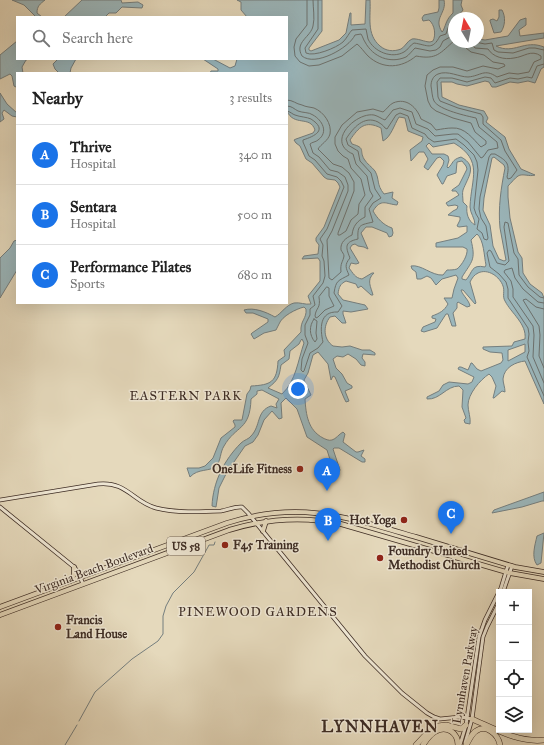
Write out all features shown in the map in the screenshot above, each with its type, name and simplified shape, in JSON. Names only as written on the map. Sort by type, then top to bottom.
[{"type":"highway","points":[[470,718],[522,739],[536,741],[544,740]]},
{"type":"highway","points":[[416,745],[435,727],[446,725],[461,729],[466,725]]},
{"type":"highway","points":[[423,745],[436,732],[444,729],[448,729],[454,734],[459,745]]},
{"type":"highway","points":[[466,745],[474,733],[482,729],[490,730],[498,738],[500,745]]},
{"type":"main road","name":"Virginia Beach Boulevard","points":[[0,607],[227,523],[271,513],[296,512],[342,516],[510,565],[544,572]]},
{"type":"main road","name":"Virginia Beach Boulevard","points":[[0,615],[235,528],[266,521],[291,519],[307,519],[341,524],[508,573],[528,578],[544,579]]},
{"type":"main road","points":[[262,531],[266,521]]},
{"type":"main road","points":[[190,537],[193,544]]},
{"type":"main road","points":[[70,581],[74,576],[74,567]]},
{"type":"street","points":[[0,500],[110,483],[119,486],[147,505],[156,508],[173,511],[195,511],[226,510],[241,507],[256,523],[365,656],[391,682],[426,713],[434,717],[440,719],[470,718]]},
{"type":"street","points":[[0,507],[74,567],[81,577],[83,584]]},
{"type":"street","name":"Lynnhaven Parkway","points":[[504,589],[510,565]]},
{"type":"street","name":"Lynnhaven Parkway","points":[[459,745],[470,718],[479,637],[485,620],[508,573]]},
{"type":"street","name":"Lynnhaven Parkway","points":[[466,745],[483,637],[496,609]]},
{"type":"water","points":[[12,0],[45,0],[39,5],[37,11],[41,16],[35,16],[24,5]]},
{"type":"water","points":[[82,0],[121,0],[122,3],[138,2],[143,5],[142,8],[122,7],[116,13],[109,13],[106,16],[65,16]]},
{"type":"water","points":[[237,0],[322,0],[322,31],[309,48],[311,51],[339,40],[346,33],[350,13],[351,25],[365,24],[366,0],[370,0],[370,25],[373,36],[380,46],[390,50],[401,49],[412,39],[428,42],[433,41],[435,33],[434,27],[429,20],[423,21],[422,18],[424,15],[438,12],[439,0],[444,0],[444,9],[439,19],[442,32],[448,19],[448,48],[484,48],[484,40],[508,36],[520,20],[526,18],[526,25],[519,30],[520,36],[544,33],[544,38],[496,46],[508,49],[531,45],[544,47],[544,67],[541,69],[535,83],[528,81],[518,83],[510,82],[492,87],[489,82],[485,81],[467,86],[452,82],[441,82],[442,97],[459,105],[484,111],[488,118],[486,122],[505,137],[509,149],[521,169],[535,175],[520,175],[517,177],[508,186],[508,197],[510,218],[518,252],[522,258],[523,273],[530,284],[542,293],[544,298],[544,404],[525,361],[514,364],[508,368],[503,379],[505,392],[502,391],[494,398],[496,386],[489,374],[478,384],[472,392],[469,401],[468,407],[470,424],[465,423],[464,420],[466,418],[462,407],[463,390],[459,386],[450,388],[432,399],[427,399],[427,397],[439,391],[443,385],[449,382],[468,384],[472,382],[474,377],[458,369],[459,367],[468,370],[472,363],[481,371],[501,363],[503,360],[502,353],[490,352],[483,349],[483,347],[512,346],[514,342],[525,339],[524,328],[504,299],[504,288],[499,279],[493,274],[482,272],[473,277],[470,282],[475,304],[463,290],[461,290],[470,306],[467,307],[458,302],[457,303],[457,308],[453,313],[456,326],[452,326],[448,314],[446,314],[437,328],[424,332],[421,331],[423,327],[435,322],[436,319],[432,318],[432,316],[442,312],[448,304],[444,298],[452,298],[458,278],[456,275],[442,279],[436,285],[431,278],[427,276],[417,279],[416,272],[411,266],[419,267],[435,274],[443,275],[447,270],[457,269],[464,260],[467,254],[467,249],[463,247],[436,247],[436,243],[458,238],[467,232],[467,226],[457,226],[460,217],[448,215],[457,209],[458,206],[448,206],[446,203],[459,195],[456,191],[452,190],[459,185],[467,169],[462,161],[457,162],[456,173],[447,176],[442,184],[437,175],[444,161],[440,157],[437,158],[428,170],[424,167],[428,159],[424,152],[419,152],[411,161],[410,150],[422,141],[423,137],[408,131],[405,118],[399,117],[390,134],[383,141],[381,128],[371,125],[363,126],[350,140],[352,144],[361,148],[364,159],[375,171],[384,194],[393,192],[392,198],[398,202],[397,205],[381,203],[373,211],[381,221],[392,228],[393,233],[392,236],[389,237],[387,233],[372,227],[366,227],[361,233],[368,249],[355,244],[352,245],[350,248],[359,263],[351,263],[349,268],[356,276],[362,279],[374,273],[370,278],[370,286],[373,295],[361,286],[358,288],[356,284],[346,281],[342,283],[338,294],[343,300],[365,305],[368,309],[351,312],[343,311],[346,323],[342,323],[335,316],[330,317],[326,324],[325,332],[327,340],[333,346],[350,346],[362,350],[370,350],[375,353],[375,355],[363,354],[362,358],[365,362],[365,366],[361,365],[356,359],[348,354],[343,357],[337,356],[333,359],[336,368],[342,374],[347,383],[352,386],[352,388],[345,391],[349,401],[346,402],[335,377],[333,376],[331,380],[328,364],[318,352],[313,355],[308,373],[304,380],[311,395],[305,399],[307,416],[314,431],[327,440],[335,439],[343,432],[345,434],[343,442],[356,452],[364,450],[361,456],[365,459],[365,462],[362,462],[339,448],[334,448],[333,449],[340,470],[339,472],[334,472],[327,450],[307,437],[297,409],[286,398],[281,403],[282,418],[279,419],[272,411],[264,420],[258,435],[253,442],[245,446],[227,472],[219,488],[216,507],[212,506],[213,497],[220,472],[229,457],[242,442],[250,437],[254,432],[263,411],[271,406],[277,408],[276,404],[279,399],[262,390],[257,391],[257,394],[251,399],[248,417],[242,427],[233,434],[224,446],[219,462],[216,466],[211,469],[197,472],[190,477],[187,468],[199,468],[205,466],[213,458],[221,438],[235,427],[233,421],[242,420],[247,394],[251,386],[264,385],[272,381],[274,378],[278,361],[285,356],[284,350],[301,332],[306,315],[306,309],[304,307],[293,311],[283,318],[276,330],[264,333],[254,339],[251,334],[268,322],[268,319],[253,313],[246,313],[244,310],[256,310],[275,317],[291,304],[311,304],[308,296],[320,281],[320,261],[318,258],[302,259],[304,256],[318,254],[319,245],[316,238],[324,227],[340,187],[335,180],[324,177],[312,163],[306,159],[300,146],[294,140],[313,133],[315,130],[310,123],[294,119],[288,113],[288,72],[210,72],[218,71],[218,69],[204,60],[215,60],[230,68],[235,66],[237,60],[288,60],[288,16],[246,16],[241,10],[241,2]],"holes":[[[429,143],[433,147],[454,143],[463,150],[473,164],[474,171],[470,207],[475,225],[469,219],[467,214],[467,206],[463,202],[463,190],[470,172],[469,164],[461,157],[454,160],[448,168],[448,156],[444,154],[432,154],[426,146]],[[494,157],[504,165],[505,168],[499,213],[500,228],[506,260],[504,261],[499,259],[493,246],[490,225],[483,210],[492,158]],[[477,234],[481,240],[486,265],[485,267],[480,266],[473,269],[466,280],[462,279],[471,264],[473,256],[471,240]],[[302,339],[304,343],[294,377],[287,389],[282,394],[268,388],[278,378],[281,365],[289,359],[290,351],[299,344]],[[525,344],[525,352],[508,361],[508,350]]]},
{"type":"water","points":[[453,0],[462,0],[461,5],[463,10],[462,12],[453,12]]},
{"type":"water","points":[[499,10],[502,10],[504,24],[501,32],[494,33],[490,20],[493,19],[497,21],[499,17]]},
{"type":"water","points":[[16,42],[16,60],[26,60],[22,67],[23,72],[16,72],[16,87],[14,86],[12,76],[10,74],[0,79],[0,55]]},
{"type":"water","points":[[57,60],[75,60],[70,72],[58,72],[53,64]]},
{"type":"water","points":[[0,93],[7,104],[16,112],[16,117],[12,116],[4,110],[2,113],[4,119],[0,122]]},
{"type":"water","points":[[16,240],[16,272],[0,298],[0,258],[10,248]]},
{"type":"water","points":[[544,492],[544,501],[492,513],[494,510]]},
{"type":"water","points":[[544,533],[541,563],[537,565],[534,558],[535,543],[537,536]]},
{"type":"waterway","points":[[79,721],[95,692],[132,659],[158,641],[163,634],[163,616],[166,606],[173,593],[194,572],[209,545],[214,545],[215,542]]},
{"type":"waterway","points":[[65,745],[77,725]]},
{"type":"place","name":"OneLife Fitness","points":[[300,469]]},
{"type":"place","name":"Thrive","points":[[327,491]]},
{"type":"place","name":"Hot Yoga","points":[[404,520]]},
{"type":"place","name":"Performance Pilates","points":[[451,534]]},
{"type":"place","name":"Sentara","points":[[328,541]]},
{"type":"place","name":"F45 Training","points":[[225,545]]},
{"type":"place","name":"Foundry United Methodist Church","points":[[380,558]]},
{"type":"place","name":"Francis Land House","points":[[58,627]]},
{"type":"district","name":"EASTERN PARK","points":[[186,395]]},
{"type":"district","name":"PINEWOOD GARDENS","points":[[258,611]]},
{"type":"district","name":"LYNNHAVEN","points":[[380,726]]}]
